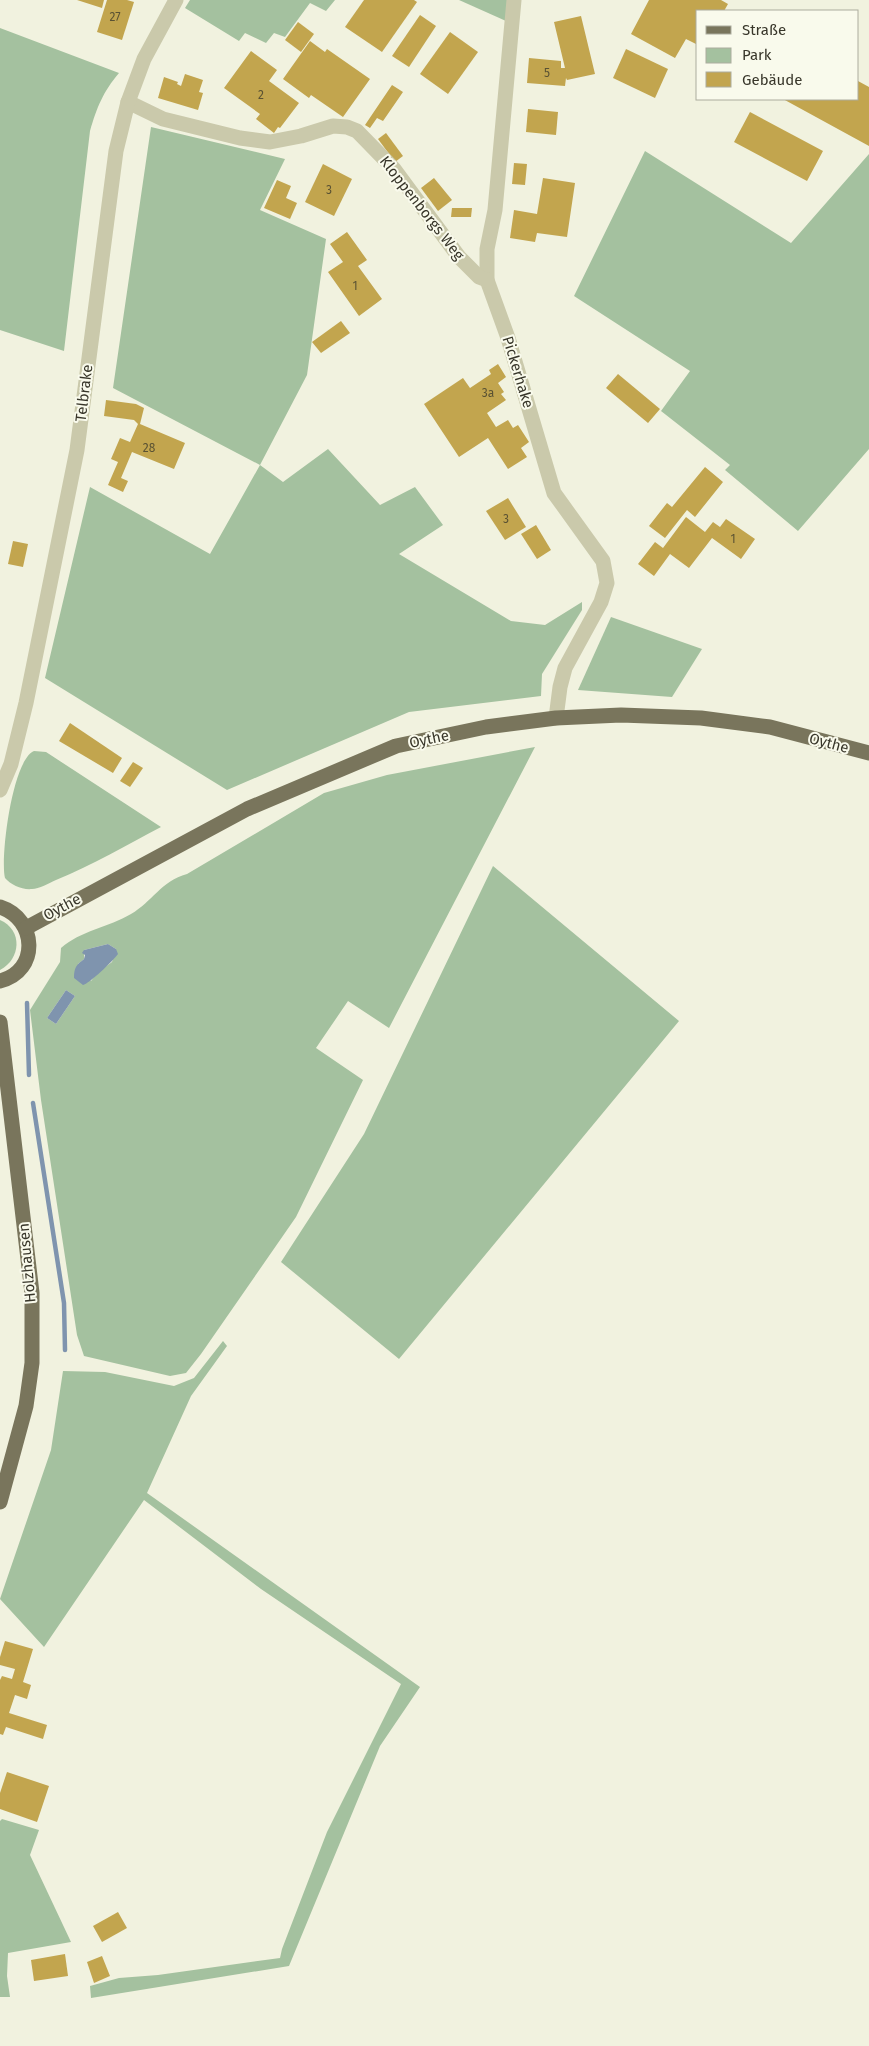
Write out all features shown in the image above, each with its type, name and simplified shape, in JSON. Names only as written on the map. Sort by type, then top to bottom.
[{"type":"main road","name":"Oythe","points":[[26,928],[247,809],[396,746],[486,727],[556,718],[621,715],[701,718],[770,727],[869,753]]},
{"type":"main road","points":[[0,907],[19,917],[26,928],[29,940],[29,952],[24,964],[16,973],[0,981]]},
{"type":"main road","name":"Holzhausen","points":[[0,1022],[32,1293],[32,1363],[26,1406],[0,1502]]},
{"type":"street","name":"Telbrake","points":[[0,790],[11,764],[26,703],[77,450],[116,151],[128,102],[144,59],[176,0]]},
{"type":"street","name":"Pickerhake","points":[[514,0],[495,210],[487,249],[487,280],[508,338],[554,493],[603,561],[607,583],[601,602],[565,668],[560,687],[556,718]]},
{"type":"street","name":"Kloppenborgs Weg","points":[[128,102],[163,119],[240,138],[270,142],[301,136],[333,126],[346,126],[357,131],[394,169],[459,256],[479,277],[487,280]]},
{"type":"green space","points":[[190,0],[335,0],[326,11],[310,3],[285,37],[274,33],[266,43],[245,33],[239,41],[185,8]]},
{"type":"green space","points":[[459,0],[508,0],[506,21]]},
{"type":"green space","points":[[0,28],[119,73],[101,100],[90,131],[64,351],[0,330]]},
{"type":"green space","points":[[151,127],[285,159],[260,210],[326,239],[307,375],[260,465],[113,388]]},
{"type":"green space","points":[[645,151],[791,243],[869,154],[869,449],[798,531],[725,470],[730,465],[661,411],[690,371],[574,296]]},
{"type":"green space","points":[[328,449],[380,505],[415,487],[443,525],[399,554],[511,621],[545,625],[582,602],[582,610],[542,674],[541,696],[409,712],[227,790],[45,678],[90,487],[210,554],[260,465],[283,482]]},
{"type":"green space","points":[[611,617],[702,649],[672,697],[578,690]]},
{"type":"green space","points":[[535,747],[389,1028],[348,1001],[316,1048],[363,1080],[296,1217],[201,1354],[186,1373],[170,1376],[84,1356],[77,1335],[41,1100],[30,1010],[60,962],[61,948],[77,937],[131,914],[170,882],[187,874],[324,793],[387,775]],"holes":[[[108,944],[116,949],[112,962],[98,972],[91,981],[78,964],[84,959],[84,950]],[[66,990],[75,996],[56,1024],[47,1018]]]},
{"type":"green space","points":[[34,751],[46,752],[161,827],[41,887],[35,889],[21,888],[7,881],[5,878],[4,851],[9,811],[19,772],[26,758]]},
{"type":"green space","points":[[493,866],[679,1021],[399,1359],[281,1262],[364,1134]]},
{"type":"green space","points":[[0,920],[13,930],[16,937],[16,945],[12,959],[0,970]]},
{"type":"green space","points":[[223,1341],[227,1346],[191,1396],[147,1493],[420,1687],[380,1746],[289,1966],[91,1998],[90,1986],[119,1978],[158,1975],[280,1958],[327,1832],[401,1684],[261,1589],[144,1500],[44,1647],[0,1599],[51,1450],[63,1371],[105,1372],[174,1386],[194,1378]]},
{"type":"green space","points":[[2,1819],[39,1830],[30,1855],[71,1942],[8,1953],[7,1976],[10,1997],[0,1997],[0,1821]]},
{"type":"water","points":[[108,944],[116,949],[118,954],[106,967],[86,984],[83,985],[74,978],[76,967],[84,959],[85,955],[82,953],[84,950]]},
{"type":"water","points":[[66,990],[75,996],[56,1024],[47,1018]]},
{"type":"building","points":[[77,0],[104,0],[102,8]]},
{"type":"building","points":[[107,0],[134,2],[122,40],[97,32]]},
{"type":"building","points":[[364,0],[414,0],[417,2],[382,52],[345,27]]},
{"type":"building","points":[[649,0],[721,0],[728,4],[725,10],[696,10],[696,44],[686,39],[675,58],[631,34]]},
{"type":"building","points":[[420,15],[436,26],[409,67],[392,56]]},
{"type":"building","points":[[581,16],[595,74],[567,80],[566,78],[565,86],[527,83],[529,58],[561,61],[561,68],[565,68],[554,22]]},
{"type":"building","points":[[298,22],[314,34],[301,52],[285,40]]},
{"type":"building","points":[[450,32],[478,52],[448,94],[420,74]]},
{"type":"building","points":[[310,41],[325,52],[327,49],[370,79],[343,117],[311,95],[309,98],[283,79]]},
{"type":"building","points":[[626,49],[668,69],[655,98],[613,78]]},
{"type":"building","points":[[251,51],[277,70],[269,81],[299,103],[274,133],[256,119],[260,114],[224,88]]},
{"type":"building","points":[[185,74],[203,80],[199,92],[203,93],[198,110],[158,98],[164,77],[178,82],[177,84],[181,86]]},
{"type":"building","points":[[859,82],[869,87],[869,146],[785,100],[859,100]]},
{"type":"building","points":[[392,85],[403,92],[383,121],[377,118],[370,128],[365,125]]},
{"type":"building","points":[[528,109],[558,112],[556,135],[526,132]]},
{"type":"building","points":[[750,112],[823,151],[807,181],[734,142]]},
{"type":"building","points":[[386,133],[403,156],[395,162],[378,139]]},
{"type":"building","points":[[514,163],[527,164],[525,185],[512,184]]},
{"type":"building","points":[[323,164],[352,179],[334,216],[305,202]]},
{"type":"building","points":[[434,178],[452,200],[438,211],[421,188]]},
{"type":"building","points":[[543,178],[575,183],[567,237],[537,233],[535,242],[510,238],[514,210],[537,214]]},
{"type":"building","points":[[277,180],[291,186],[286,198],[297,203],[290,219],[264,208]]},
{"type":"building","points":[[452,208],[472,208],[471,217],[451,217]]},
{"type":"building","points":[[347,232],[367,260],[358,266],[382,299],[359,316],[328,272],[343,262],[330,244]]},
{"type":"building","points":[[341,321],[350,333],[321,353],[312,342]]},
{"type":"building","points":[[498,364],[506,377],[498,383],[504,392],[501,394],[506,400],[487,413],[496,427],[508,420],[513,428],[518,425],[529,442],[521,448],[527,457],[508,469],[488,438],[459,457],[424,404],[463,378],[470,388],[491,374],[489,370]]},
{"type":"building","points":[[618,374],[660,409],[648,423],[606,388]]},
{"type":"building","points":[[106,400],[136,404],[144,408],[140,424],[185,443],[174,469],[132,452],[121,478],[128,481],[123,492],[108,485],[118,462],[111,459],[120,438],[130,442],[138,424],[134,420],[104,416]]},
{"type":"building","points":[[705,467],[723,482],[695,517],[687,510],[665,538],[649,526],[667,503],[672,507]]},
{"type":"building","points":[[508,498],[526,527],[505,540],[486,511]]},
{"type":"building","points":[[686,517],[705,532],[713,522],[720,527],[726,519],[755,539],[741,559],[712,538],[689,568],[670,554],[654,576],[638,564],[655,542],[663,548]]},
{"type":"building","points":[[536,525],[551,550],[537,559],[521,534]]},
{"type":"building","points":[[13,541],[28,544],[23,567],[8,564]]},
{"type":"building","points":[[70,723],[122,758],[113,773],[59,741]]},
{"type":"building","points":[[133,762],[143,768],[130,787],[120,781]]},
{"type":"building","points":[[5,1641],[33,1649],[23,1682],[31,1685],[27,1699],[15,1695],[9,1713],[47,1725],[43,1739],[6,1727],[3,1735],[0,1734],[0,1680],[2,1676],[12,1679],[15,1669],[0,1665],[0,1657]]},
{"type":"building","points":[[7,1772],[49,1786],[37,1822],[0,1809],[0,1793]]},
{"type":"building","points":[[118,1912],[127,1928],[102,1942],[93,1926]]},
{"type":"building","points":[[65,1954],[68,1976],[34,1981],[31,1960]]},
{"type":"building","points":[[102,1956],[110,1976],[94,1983],[87,1962]]},
{"type":"waterway","points":[[27,1003],[29,1075]]},
{"type":"waterway","points":[[33,1103],[64,1303],[65,1350]]}]
